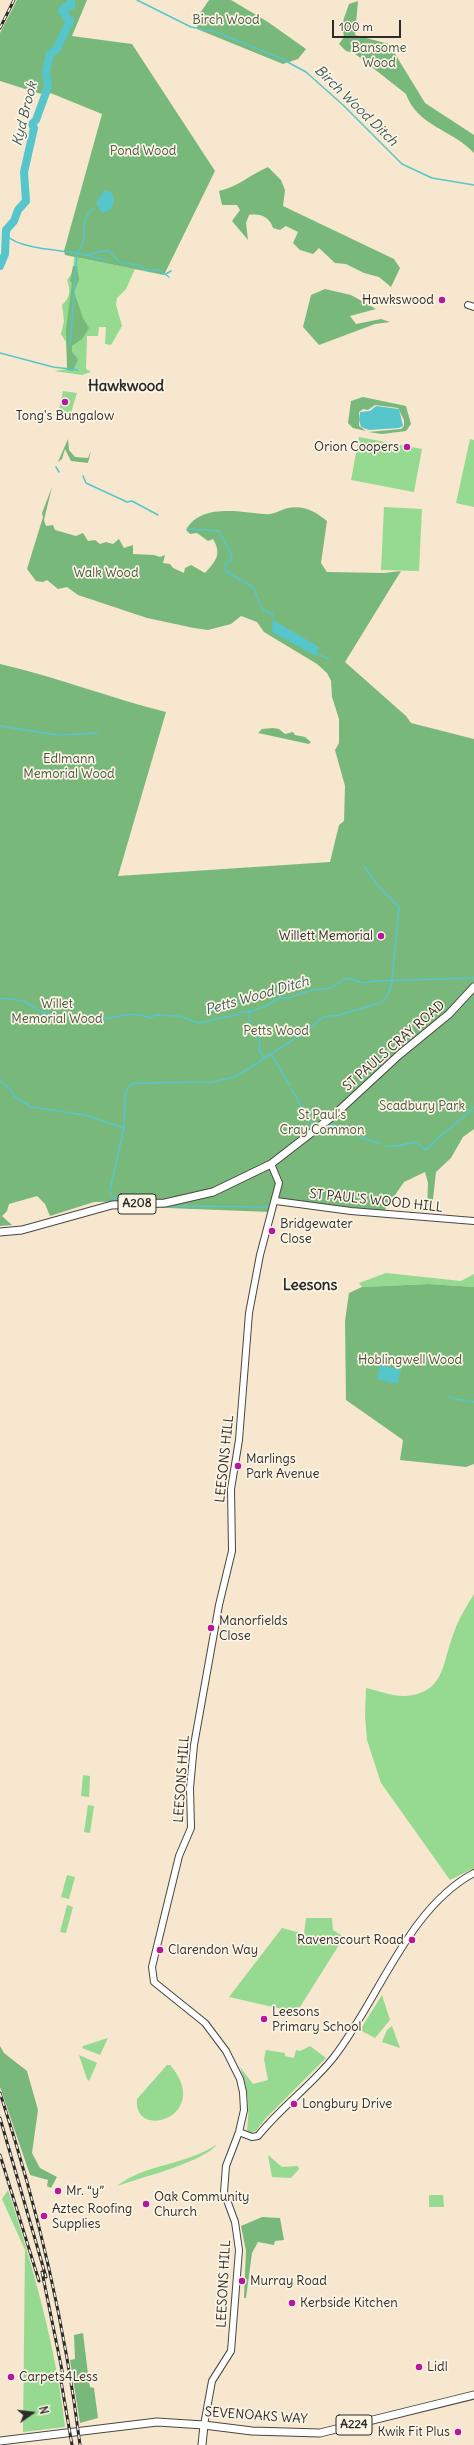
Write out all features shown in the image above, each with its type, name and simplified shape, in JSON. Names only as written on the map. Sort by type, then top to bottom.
[{"type":"main road","name":"ST PAULS CRAY ROAD","points":[[271,1164],[332,1116],[399,1055],[449,1014],[474,987]]},
{"type":"main road","name":"A208","points":[[0,1232],[22,1230],[112,1205],[165,1203],[213,1192],[271,1164]]},
{"type":"main road","name":"SEVENOAKS WAY","points":[[0,2441],[157,2422],[204,2425],[252,2431],[320,2433],[474,2395]]},
{"type":"main road","points":[[202,2445],[204,2425]]},
{"type":"street","name":"LEESONS HILL","points":[[204,2425],[212,2381],[230,2351],[239,2250],[235,2222],[224,2192],[226,2166],[230,2150],[239,2132],[244,2110],[243,2092],[232,2062],[205,2023],[154,1982],[152,1967],[179,1856],[191,1828],[190,1788],[194,1745],[219,1605],[232,1551],[231,1489],[239,1440],[249,1314],[260,1255],[276,1201],[279,1183],[271,1164]]},
{"type":"street","name":"ST PAUL'S WOOD HILL","points":[[276,1201],[351,1211],[474,1221]]},
{"type":"street","points":[[239,2132],[252,2137],[258,2136],[272,2119],[311,2083],[354,2030],[430,1907],[451,1887],[474,1873]]},
{"type":"green space","name":"Pond Wood","points":[[17,0],[87,0],[72,36],[132,44],[215,171],[164,275],[65,255],[64,251],[102,114],[43,90],[41,94],[0,81],[0,33]]},
{"type":"green space","name":"Birch Wood","points":[[209,0],[231,0],[268,22],[306,49],[298,59],[283,64],[197,29],[198,16]]},
{"type":"green space","name":"Bansome Wood","points":[[358,1],[355,35],[389,44],[425,103],[474,135],[474,153],[466,145],[427,121],[411,105],[406,94],[354,53],[346,51],[339,44],[344,37],[342,24],[349,4]]},
{"type":"green space","points":[[268,167],[281,180],[285,190],[283,206],[394,259],[400,268],[391,287],[379,277],[364,273],[346,264],[335,263],[319,248],[313,254],[300,250],[293,243],[298,232],[286,226],[280,230],[273,228],[270,221],[261,215],[249,215],[246,223],[248,240],[232,221],[240,210],[237,205],[222,205],[219,191],[232,187]]},
{"type":"green space","points":[[74,257],[135,269],[126,289],[117,298],[116,305],[122,326],[111,345],[105,344],[106,327],[99,327],[98,336],[87,336],[86,369],[91,372],[82,375],[54,371],[68,369],[66,342],[61,334],[64,321],[62,305],[67,300],[69,294],[67,280],[73,272]]},
{"type":"green space","points":[[73,266],[77,266],[79,280],[74,292],[83,318],[89,328],[82,339],[72,346],[72,352],[78,359],[73,371],[67,370],[66,329],[72,283],[70,281]]},
{"type":"green space","points":[[325,289],[351,295],[376,309],[350,316],[356,324],[381,319],[390,322],[375,324],[319,345],[303,327],[311,295]]},
{"type":"green space","points":[[63,391],[77,393],[70,416],[63,416],[59,410]]},
{"type":"green space","points":[[363,397],[406,406],[411,424],[406,431],[382,434],[368,432],[401,429],[404,426],[404,420],[398,408],[375,405],[368,410],[363,409],[359,412],[359,426],[366,431],[353,428],[348,423],[351,401]]},
{"type":"green space","points":[[359,437],[422,449],[414,492],[351,480]]},
{"type":"green space","points":[[68,439],[69,450],[75,457],[88,458],[91,451],[88,463],[71,461],[65,449],[62,459],[58,462]]},
{"type":"green space","points":[[470,439],[474,440],[474,507],[456,503]]},
{"type":"green space","name":"Petts Wood","points":[[52,487],[44,520],[46,526],[53,525],[55,530],[76,536],[83,533],[88,541],[95,540],[100,544],[106,542],[113,544],[119,539],[124,548],[133,545],[133,554],[154,555],[160,557],[165,555],[163,563],[170,564],[173,568],[184,573],[185,568],[191,565],[205,573],[215,561],[217,549],[213,539],[208,541],[197,533],[190,534],[186,530],[193,521],[201,516],[221,511],[268,514],[294,507],[309,510],[327,521],[321,563],[327,572],[384,573],[401,571],[345,662],[406,716],[411,723],[474,739],[474,1129],[463,1137],[451,1158],[436,1172],[432,1208],[427,1209],[428,1183],[425,1172],[404,1182],[384,1211],[293,1201],[273,1201],[270,1212],[142,1207],[141,1201],[94,1202],[50,1216],[45,1204],[37,1196],[9,1204],[7,1211],[2,1216],[12,1225],[0,1226],[0,664],[166,712],[118,876],[330,862],[339,825],[344,821],[345,786],[335,750],[339,743],[339,719],[332,697],[331,681],[327,673],[317,664],[264,632],[257,622],[241,616],[231,624],[208,630],[194,628],[147,618],[78,595],[67,587],[58,589],[47,580],[43,582],[36,581],[27,569],[43,517],[42,513]]},
{"type":"green space","points":[[384,507],[422,509],[419,571],[381,570]]},
{"type":"green space","points":[[262,729],[279,729],[285,734],[293,732],[295,735],[305,737],[311,742],[309,744],[258,733]]},
{"type":"green space","points":[[386,1273],[461,1281],[474,1274],[474,1287],[429,1284],[362,1287],[359,1283]]},
{"type":"green space","name":"Hoblingwell Wood","points":[[429,1284],[474,1287],[474,1464],[466,1467],[400,1460],[403,1440],[346,1400],[345,1321],[349,1293],[362,1287]]},
{"type":"green space","points":[[474,1594],[474,1868],[450,1880],[381,1783],[367,1740],[365,1716],[366,1688],[405,1696],[418,1694],[428,1689],[435,1683],[444,1666],[457,1624]]},
{"type":"green space","points":[[83,1775],[90,1776],[89,1797],[81,1796]]},
{"type":"green space","points":[[88,1805],[94,1806],[90,1833],[84,1832]]},
{"type":"green space","points":[[67,1875],[75,1877],[69,1899],[61,1897]]},
{"type":"green space","points":[[67,1905],[73,1907],[66,1933],[60,1932]]},
{"type":"green space","points":[[306,1918],[332,1918],[333,1930],[344,1937],[300,2007],[286,2010],[229,1997],[282,1928],[304,1934]]},
{"type":"green space","points":[[382,1995],[390,2020],[375,2038],[360,2030]]},
{"type":"green space","points":[[392,2026],[400,2048],[382,2042],[387,2030]]},
{"type":"green space","points":[[108,2038],[100,2055],[82,2048],[83,2046]]},
{"type":"green space","points":[[0,2046],[4,2053],[27,2071],[38,2110],[32,2153],[40,2168],[57,2177],[51,2188],[47,2186],[48,2180],[30,2175],[0,2087]]},
{"type":"green space","points":[[310,2046],[326,2058],[265,2119],[256,2131],[250,2133],[247,2130],[247,2091],[240,2067],[253,2084],[268,2080],[264,2059],[266,2050],[285,2053],[285,2056],[294,2058],[296,2050],[300,2051]]},
{"type":"green space","points":[[79,2055],[97,2063],[89,2081],[87,2079]]},
{"type":"green space","points":[[167,2065],[170,2065],[181,2083],[183,2098],[178,2110],[168,2117],[157,2121],[147,2119],[139,2112],[137,2099]]},
{"type":"green space","points":[[217,2144],[210,2151],[186,2163],[117,2186],[140,2173],[180,2161],[205,2151]]},
{"type":"green space","points":[[268,2155],[282,2167],[298,2166],[299,2169],[291,2178],[272,2177]]},
{"type":"green space","points":[[8,2190],[35,2278],[50,2337],[65,2427],[23,2432],[25,2250],[2,2199]]},
{"type":"green space","points":[[429,2195],[443,2195],[444,2207],[429,2207]]},
{"type":"green space","points":[[262,2217],[280,2218],[284,2240],[275,2241],[274,2245],[258,2242],[252,2253],[246,2298],[244,2298],[246,2251],[241,2226]]},
{"type":"green space","points":[[83,2333],[89,2382],[90,2387],[94,2388],[98,2418],[80,2423],[70,2360],[75,2359],[74,2335]]},
{"type":"water","points":[[105,190],[112,193],[114,200],[111,210],[102,213],[96,203]]},
{"type":"water","points":[[376,406],[399,409],[403,426],[399,428],[369,430],[361,427],[359,420],[360,412],[370,411]]},
{"type":"water","points":[[273,620],[319,647],[316,656],[272,632]]},
{"type":"water","points":[[380,1365],[401,1370],[397,1384],[377,1379]]},
{"type":"waterway","name":"Kyd Brook","points":[[0,266],[5,254],[6,230],[14,221],[18,210],[26,201],[24,172],[34,128],[32,124],[36,120],[48,87],[46,72],[50,54],[56,50],[70,21],[62,11],[65,7],[71,6],[71,0]]},
{"type":"waterway","name":"Birch Wood Ditch","points":[[137,0],[191,27],[216,32],[282,59],[306,72],[343,105],[402,164],[432,178],[474,185]]},
{"type":"waterway","points":[[70,345],[77,253],[83,242],[84,225],[88,213],[94,208]]},
{"type":"waterway","points":[[6,235],[12,240],[29,246],[83,255],[100,251],[109,251],[119,262],[141,266],[145,270],[159,270],[169,277]]},
{"type":"waterway","points":[[86,255],[106,260]]},
{"type":"waterway","points":[[166,274],[171,271]]},
{"type":"waterway","points":[[0,353],[53,367],[78,370]]},
{"type":"waterway","points":[[56,467],[59,472]]},
{"type":"waterway","points":[[83,476],[86,483],[127,502],[132,501],[158,515]]},
{"type":"waterway","points":[[188,529],[219,531],[232,556],[231,561],[226,563],[225,571],[253,587],[263,610],[272,614],[273,618]]},
{"type":"waterway","points":[[317,654],[329,659]]},
{"type":"waterway","points":[[0,726],[57,735],[98,733]]},
{"type":"waterway","points":[[365,867],[378,886],[399,907],[392,980],[390,990],[383,1001]]},
{"type":"waterway","name":"Petts Wood Ditch","points":[[0,998],[24,1001],[40,1011],[65,1017],[70,1015],[99,1019],[130,1015],[140,1015],[151,1018],[155,1015],[179,1016],[198,1023],[240,1014],[240,1012],[252,1011],[266,1006],[279,998],[288,998],[312,990],[331,988],[346,978],[365,983],[373,981],[474,978]]},
{"type":"waterway","points":[[110,1190],[124,1128],[125,1094],[130,1085],[136,1083],[211,1082],[235,1077],[307,1031],[323,1017],[339,1015],[380,1003]]},
{"type":"waterway","points":[[249,1012],[250,1032],[260,1041],[259,1050],[265,1059]]},
{"type":"waterway","points":[[272,1055],[290,1086]]},
{"type":"waterway","points":[[0,1081],[11,1090],[14,1096],[31,1107],[85,1115],[124,1128]]},
{"type":"waterway","points":[[292,1090],[313,1126],[324,1118]]},
{"type":"waterway","points":[[386,1146],[396,1146],[415,1142],[426,1150],[474,1107]]},
{"type":"waterway","points":[[329,1123],[356,1135]]},
{"type":"waterway","points":[[360,1137],[381,1144]]},
{"type":"waterway","points":[[110,1193],[116,1200]]},
{"type":"waterway","points":[[167,1206],[269,1207]]},
{"type":"waterway","points":[[449,1397],[453,1398]]},
{"type":"waterway","points":[[456,1399],[474,1402]]},
{"type":"railway","points":[[0,28],[14,0]]},
{"type":"railway","points":[[0,2093],[14,2136],[49,2267],[67,2356],[80,2445]]},
{"type":"railway","points":[[0,2118],[46,2277]]},
{"type":"railway","points":[[0,2155],[39,2281]]},
{"type":"railway","points":[[42,2272],[64,2380]]},
{"type":"railway","points":[[60,2375],[72,2445]]},
{"type":"place","name":"Hawkswood","points":[[442,300]]},
{"type":"place","name":"Tong's Bungalow","points":[[65,402]]},
{"type":"place","name":"Orion Coopers","points":[[407,447]]},
{"type":"place","name":"Willett Memorial","points":[[381,936]]},
{"type":"place","name":"Bridgewater Close","points":[[272,1231]]},
{"type":"place","name":"Marlings Park Avenue","points":[[238,1466]]},
{"type":"place","name":"Manorfields Close","points":[[211,1628]]},
{"type":"place","name":"Ravenscourt Road","points":[[412,1940]]},
{"type":"place","name":"Clarendon Way","points":[[160,1950]]},
{"type":"place","name":"Leesons Primary School","points":[[264,2019]]},
{"type":"place","name":"Longbury Drive","points":[[294,2104]]},
{"type":"place","name":"Mr. “y”","points":[[58,2191]]},
{"type":"place","name":"Oak Community Church","points":[[146,2204]]},
{"type":"place","name":"Aztec Roofing Supplies","points":[[44,2216]]},
{"type":"place","name":"Murray Road","points":[[242,2281]]},
{"type":"place","name":"Kerbside Kitchen","points":[[292,2303]]},
{"type":"place","name":"Lidl","points":[[419,2367]]},
{"type":"place","name":"Carpets4Less","points":[[11,2377]]},
{"type":"place","name":"Kwik Fit Plus","points":[[458,2432]]},
{"type":"district","name":"Hawkwood","points":[[126,387]]},
{"type":"district","name":"Leesons","points":[[310,1286]]},
{"type":"park label","name":"Walk Wood","points":[[106,573]]},
{"type":"park label","name":"Edlmann Memorial Wood","points":[[69,766]]},
{"type":"park label","name":"Willet Memorial Wood","points":[[57,1012]]},
{"type":"park label","name":"Scadbury Park","points":[[422,1106]]},
{"type":"park label","name":"St Paul's Cray Common","points":[[322,1122]]}]
